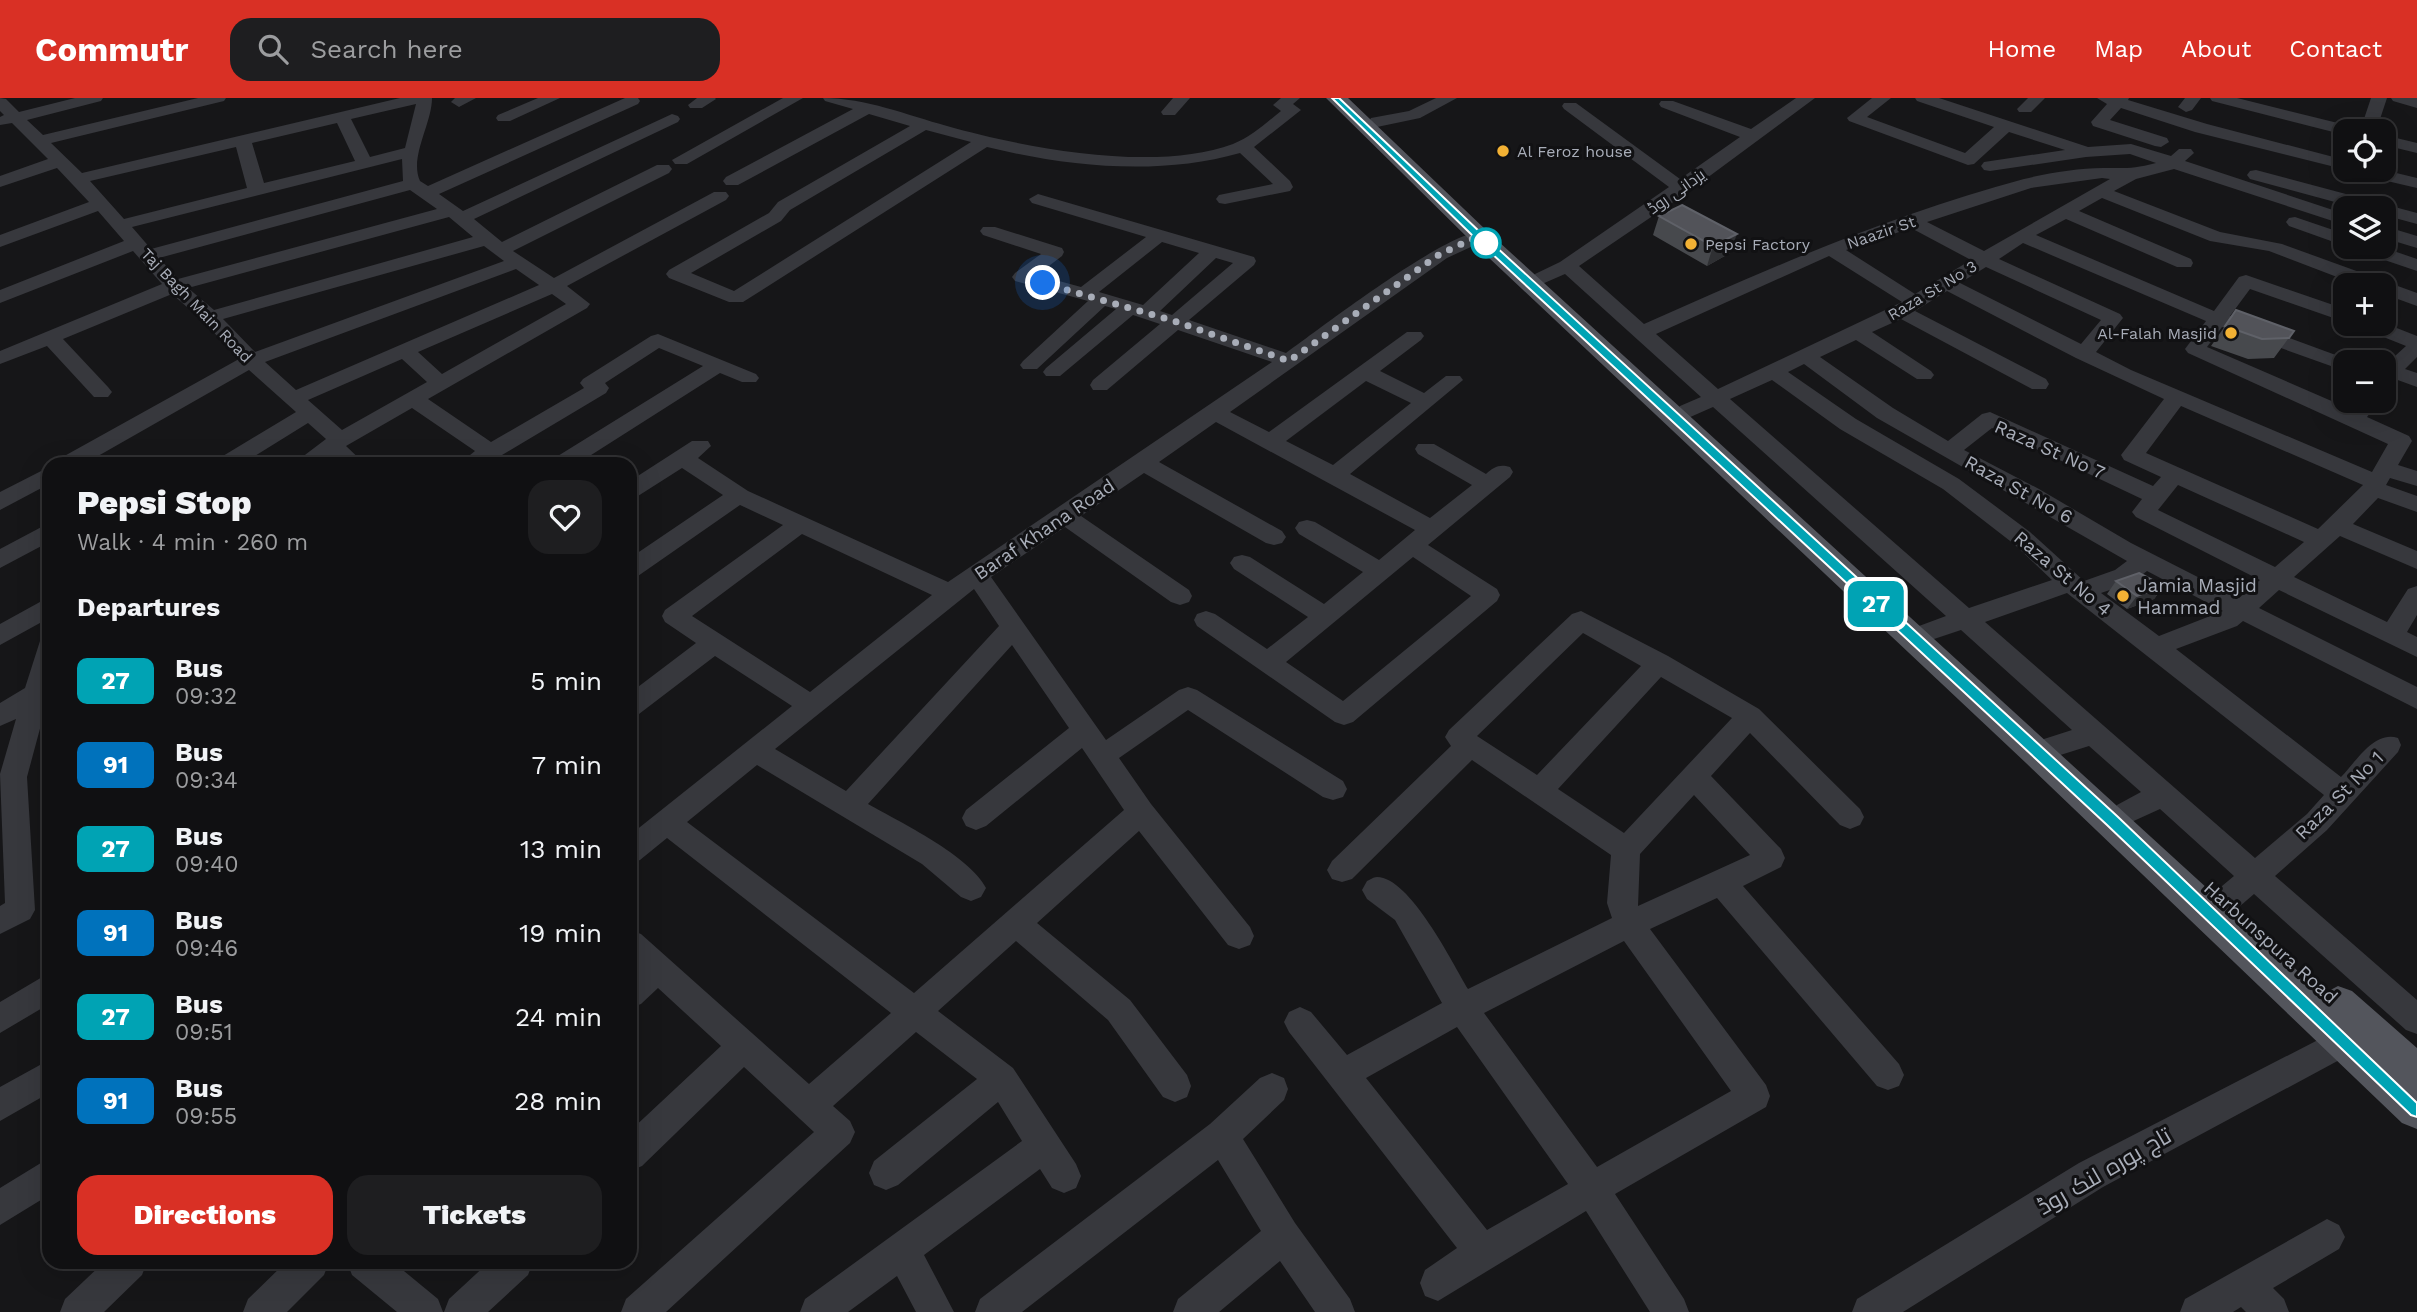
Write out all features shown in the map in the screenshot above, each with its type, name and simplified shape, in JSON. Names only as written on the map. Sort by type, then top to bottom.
[{"type":"main road","name":"Harbunspura Road","points":[[1336,98],[1421,174],[1554,272],[1701,403],[1766,493],[1928,632],[2127,813],[2229,896],[2345,1041],[2417,1109]]},
{"type":"main road","name":"Harbunspura Road","points":[[1352,98],[1377,122],[1479,236],[1766,493],[2229,896],[2406,1065]]},
{"type":"street","points":[[8,119],[95,98]]},
{"type":"street","points":[[37,141],[218,98]]},
{"type":"street","points":[[78,179],[423,98],[424,118],[413,151],[408,178],[494,245],[580,304],[413,398],[315,457]]},
{"type":"street","points":[[504,118],[552,98]]},
{"type":"street","points":[[681,159],[795,98]]},
{"type":"street","points":[[831,98],[983,142],[1045,155],[1142,162],[1193,158],[1243,146],[1293,110],[1281,105],[1293,98]]},
{"type":"street","points":[[1169,112],[1182,98]]},
{"type":"street","points":[[1377,122],[1414,115],[1449,98]]},
{"type":"street","points":[[1883,98],[1855,118],[1968,160],[2006,125]]},
{"type":"street","points":[[1923,98],[2087,152]]},
{"type":"street","points":[[2218,98],[2333,127]]},
{"type":"street","points":[[2372,119],[2379,98]]},
{"type":"street","points":[[2399,98],[2417,103]]},
{"type":"street","name":"یزدانی روڈ","points":[[1554,272],[1682,188],[1799,99]]},
{"type":"street","points":[[2178,158],[2177,146],[2099,122],[2114,99],[2201,128],[2333,162]]},
{"type":"street","points":[[0,297],[141,250],[420,189],[632,101]]},
{"type":"street","name":"Taj Bagh Main Road","points":[[0,102],[8,119],[37,141],[78,179],[174,286],[210,317],[336,444]]},
{"type":"street","points":[[1667,104],[1751,135]]},
{"type":"street","points":[[1570,106],[1682,188]]},
{"type":"street","points":[[1911,139],[1948,106]]},
{"type":"street","points":[[235,457],[301,406],[404,350],[553,286],[868,108]]},
{"type":"street","points":[[342,117],[365,164]]},
{"type":"street","points":[[0,358],[174,286],[456,214],[672,119]]},
{"type":"street","points":[[925,124],[784,206],[775,217],[676,274],[736,298],[983,142]]},
{"type":"street","points":[[243,140],[257,191]]},
{"type":"street","points":[[2396,143],[2417,148]]},
{"type":"street","points":[[1225,199],[1284,187],[1243,146]]},
{"type":"street","points":[[1990,166],[2087,152],[2131,149],[2178,158],[2333,197]]},
{"type":"street","points":[[120,225],[413,151]]},
{"type":"street","points":[[2178,158],[2333,216]]},
{"type":"street","name":"Raza St No 3","points":[[1701,403],[1908,307],[2022,236],[2101,192],[2139,172],[2178,158]]},
{"type":"street","points":[[0,182],[59,161]]},
{"type":"street","points":[[210,317],[494,245],[663,169]]},
{"type":"street","points":[[2139,172],[2333,236]]},
{"type":"street","name":"Naazir St","points":[[1643,332],[1831,249],[2029,183],[2102,173],[2139,172]]},
{"type":"street","points":[[2396,178],[2417,183]]},
{"type":"street","points":[[2101,192],[2217,237],[2235,237],[2342,273]]},
{"type":"street","points":[[1038,200],[1247,261],[1101,385]]},
{"type":"street","points":[[0,242],[100,204]]},
{"type":"street","points":[[2065,212],[2184,263]]},
{"type":"street","points":[[2396,213],[2417,219]]},
{"type":"street","points":[[1912,221],[1984,259],[2113,318],[2083,354]]},
{"type":"street","points":[[989,231],[1055,252],[1022,277],[1174,321],[1289,361]]},
{"type":"street","points":[[1030,365],[1094,296],[1158,236]]},
{"type":"street","name":"Baraf Khana Road","points":[[637,846],[976,574],[1143,463],[1440,254],[1479,236]]},
{"type":"street","points":[[2022,236],[2218,319],[2333,361]]},
{"type":"street","points":[[2396,236],[2417,242]]},
{"type":"street","points":[[1831,249],[1908,307],[2039,384]]},
{"type":"street","points":[[1053,372],[1139,310],[1212,251]]},
{"type":"street","points":[[2396,258],[2417,265]]},
{"type":"street","points":[[79,457],[251,360],[519,262]]},
{"type":"street","points":[[1554,272],[1643,332],[1701,403],[1966,618],[2161,795],[2229,896],[2417,1020]]},
{"type":"street","points":[[2156,647],[2228,620],[2242,609],[2329,533],[2378,479],[2409,437],[2353,419],[2195,349],[2246,281],[2333,312]]},
{"type":"street","points":[[1946,283],[2083,354],[2176,397],[2378,479],[2417,504]]},
{"type":"street","points":[[2396,292],[2417,300]]},
{"type":"street","points":[[1857,331],[1924,375]]},
{"type":"street","points":[[1271,441],[1414,336]]},
{"type":"street","points":[[2396,336],[2417,345],[2396,365]]},
{"type":"street","points":[[51,338],[101,392]]},
{"type":"street","points":[[482,457],[599,388],[590,383],[658,340],[749,378]]},
{"type":"street","points":[[404,350],[440,383]]},
{"type":"street","name":"Raza St No 6","points":[[1804,355],[1885,413],[1949,451],[2146,560],[2417,699]]},
{"type":"street","points":[[572,457],[717,366]]},
{"type":"street","name":"Raza St No 4","points":[[1772,370],[1848,424],[1951,484],[2022,538],[2076,587],[2341,793]]},
{"type":"street","points":[[1365,372],[1425,402]]},
{"type":"street","points":[[2396,376],[2417,381]]},
{"type":"street","points":[[1335,475],[1453,380]]},
{"type":"street","points":[[2176,397],[2132,454],[2175,474],[2329,533],[2417,561]]},
{"type":"street","points":[[413,398],[491,452]]},
{"type":"street","points":[[1206,620],[1344,715],[1495,599],[1421,537],[1335,475],[1214,412]]},
{"type":"street","points":[[2353,419],[2358,413]]},
{"type":"street","name":"Raza St No 7","points":[[1949,451],[1990,419],[2156,497]]},
{"type":"street","points":[[336,444],[348,457]]},
{"type":"street","points":[[1268,663],[1494,478],[1426,449]]},
{"type":"street","points":[[637,486],[691,451],[738,495],[950,593]]},
{"type":"street","points":[[1143,463],[1274,537]]},
{"type":"street","points":[[2175,474],[2144,512],[2417,648]]},
{"type":"street","points":[[2378,479],[2417,479]]},
{"type":"street","points":[[0,502],[42,484]]},
{"type":"street","points":[[637,565],[738,495]]},
{"type":"street","points":[[1065,516],[1180,596]]},
{"type":"street","points":[[800,524],[674,616],[810,705]]},
{"type":"street","points":[[1307,528],[1380,571]]},
{"type":"street","points":[[0,560],[42,535]]},
{"type":"street","points":[[1928,632],[1966,618],[2124,576],[2146,560]]},
{"type":"street","points":[[1242,563],[1325,616]]},
{"type":"street","points":[[976,574],[1140,812],[1239,936]]},
{"type":"street","points":[[2392,635],[2417,595]]},
{"type":"street","points":[[0,636],[42,610]]},
{"type":"street","points":[[1626,850],[1458,737],[1581,620],[1750,716],[1850,817]]},
{"type":"street","points":[[849,806],[1012,628]]},
{"type":"street","points":[[637,698],[714,643]]},
{"type":"street","points":[[1540,790],[1659,663]]},
{"type":"street","points":[[0,922],[20,910],[6,789],[13,777],[42,673]]},
{"type":"street","points":[[0,716],[36,694]]},
{"type":"street","points":[[1102,756],[1188,697],[1333,789]]},
{"type":"street","points":[[1438,1283],[1482,1252],[1754,1096],[1629,923],[1622,903],[1626,850],[1696,778],[1750,716]]},
{"type":"street","points":[[976,818],[1084,731]]},
{"type":"street","points":[[2054,746],[2093,734]]},
{"type":"street","points":[[1342,870],[1470,745]]},
{"type":"street","name":"Raza St No 1","points":[[2229,896],[2317,822],[2388,745]]},
{"type":"street","points":[[754,750],[932,855],[971,888]]},
{"type":"street","points":[[1343,1074],[1462,1008],[1629,923],[1722,883],[1771,858],[1696,778]]},
{"type":"street","points":[[2127,813],[2161,795]]},
{"type":"street","points":[[810,1106],[1140,812]]},
{"type":"street","points":[[667,821],[1002,1079],[1064,1176]]},
{"type":"street","points":[[1722,883],[1888,1075]]},
{"type":"street","points":[[1377,890],[1405,911],[1462,1008],[1592,1189],[1671,1312]]},
{"type":"street","points":[[1016,923],[1119,1010],[1175,1086]]},
{"type":"street","points":[[637,949],[838,1132],[639,1312]]},
{"type":"street","points":[[637,987],[657,968]]},
{"type":"street","points":[[0,1019],[42,992]]},
{"type":"street","points":[[1300,1022],[1482,1252]]},
{"type":"street","points":[[2406,1065],[2417,1026]]},
{"type":"street","name":"تاج پورہ لنک روڈ","points":[[1870,1312],[2091,1175],[2345,1041]]},
{"type":"street","points":[[637,1147],[744,1046]]},
{"type":"street","points":[[0,1105],[42,1079]]},
{"type":"street","points":[[886,1173],[1002,1079]]},
{"type":"street","points":[[993,1312],[1222,1136],[1272,1089]]},
{"type":"street","points":[[1222,1136],[1283,1235],[1337,1312]]},
{"type":"street","points":[[818,1312],[1044,1145]]},
{"type":"street","points":[[0,1208],[42,1180]]},
{"type":"street","points":[[1191,1312],[1283,1235]]},
{"type":"street","points":[[2198,1312],[2327,1237]]},
{"type":"street","points":[[902,1250],[936,1312]]},
{"type":"street","points":[[78,1312],[117,1269]]},
{"type":"street","points":[[261,1312],[304,1269]]},
{"type":"street","points":[[373,1269],[425,1312]]},
{"type":"street","points":[[462,1312],[508,1269]]},
{"type":"street","points":[[2245,1285],[2272,1312]]},
{"type":"building","points":[[1682,205],[1737,234],[1713,246],[1659,216]]},
{"type":"building","points":[[2236,310],[2294,331],[2289,338],[2262,339],[2225,326]]},
{"type":"building","points":[[2139,573],[2164,586],[2137,596],[2116,581]]},
{"type":"bus line","name":"27","points":[[1336,98],[1479,236],[2112,821],[2417,1109]]},
{"type":"place","name":"Al Feroz house","points":[[1503,151]]},
{"type":"place","name":"Pepsi Factory","points":[[1691,244]]},
{"type":"place","name":"Al-Falah Masjid","points":[[2231,333]]},
{"type":"place","name":"Jamia Masjid Hammad","points":[[2123,596]]},
{"type":"route","points":[[1043,283],[1086,293],[1289,361],[1440,254],[1479,236],[1486,243]]}]
